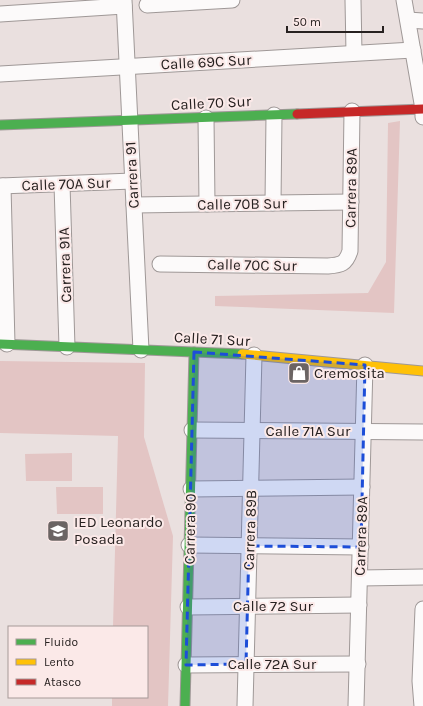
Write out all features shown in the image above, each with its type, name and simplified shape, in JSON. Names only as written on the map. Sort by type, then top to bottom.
[{"type":"street","points":[[147,5],[232,0]]},
{"type":"street","points":[[353,0],[354,53]]},
{"type":"street","points":[[404,0],[413,50],[420,77],[423,118]]},
{"type":"street","points":[[0,14],[124,3]]},
{"type":"street","name":"Carrera 91","points":[[124,3],[141,350]]},
{"type":"street","points":[[408,20],[423,21]]},
{"type":"street","name":"Calle 69C Sur","points":[[0,74],[413,50]]},
{"type":"street","name":"Calle 70 Sur","points":[[0,124],[130,121],[423,108]]},
{"type":"street","name":"Carrera 89A","points":[[343,263],[348,258],[350,251],[352,111]]},
{"type":"street","points":[[273,203],[274,115]]},
{"type":"street","points":[[206,118],[207,204]]},
{"type":"street","name":"Calle 70A Sur","points":[[2,186],[133,181]]},
{"type":"street","name":"Carrera 91A","points":[[62,184],[67,347]]},
{"type":"street","points":[[2,186],[3,344]]},
{"type":"street","name":"Calle 70B Sur","points":[[134,205],[351,202]]},
{"type":"street","name":"Calle 70C Sur","points":[[160,264],[336,266],[343,263]]},
{"type":"street","name":"Calle 71 Sur","points":[[3,344],[254,355],[423,371]]},
{"type":"street","name":"Carrera 90","points":[[185,706],[194,352]]},
{"type":"street","name":"Carrera 89B","points":[[245,706],[254,355]]},
{"type":"street","name":"Carrera 89A","points":[[356,706],[366,365]]},
{"type":"street","name":"Calle 71A Sur","points":[[192,430],[423,432]]},
{"type":"street","points":[[191,489],[362,487]]},
{"type":"street","points":[[189,545],[361,547]]},
{"type":"street","points":[[360,578],[423,577]]},
{"type":"street","name":"Calle 72 Sur","points":[[188,607],[359,606]]},
{"type":"street","points":[[422,706],[423,609]]},
{"type":"street","name":"Calle 72A Sur","points":[[186,665],[358,664]]},
{"type":"highlighted area","points":[[194,352],[365,365],[361,547],[249,546],[246,664],[186,665]]},
{"type":"shaded area","points":[[400,121],[394,313],[215,306],[215,296],[368,293],[386,262],[388,123]]},
{"type":"shaded area","points":[[0,361],[145,363],[144,437],[173,536],[168,706],[112,706],[112,698],[148,698],[148,626],[113,626],[118,436],[0,433]]},
{"type":"shaded area","points":[[72,453],[72,481],[26,481],[25,454]]},
{"type":"shaded area","points":[[56,487],[103,487],[103,514],[57,514]]},
{"type":"traffic: fast","points":[[0,125],[297,114]]},
{"type":"traffic: fast","points":[[0,344],[242,354]]},
{"type":"traffic: fast","points":[[185,706],[194,352]]},
{"type":"traffic: slow","points":[[242,354],[423,371]]},
{"type":"traffic: jam","points":[[297,114],[423,109]]},
{"type":"place","name":"Cremosita","points":[[299,373]]},
{"type":"place","name":"IED Leonardo Posada","points":[[58,531]]}]
